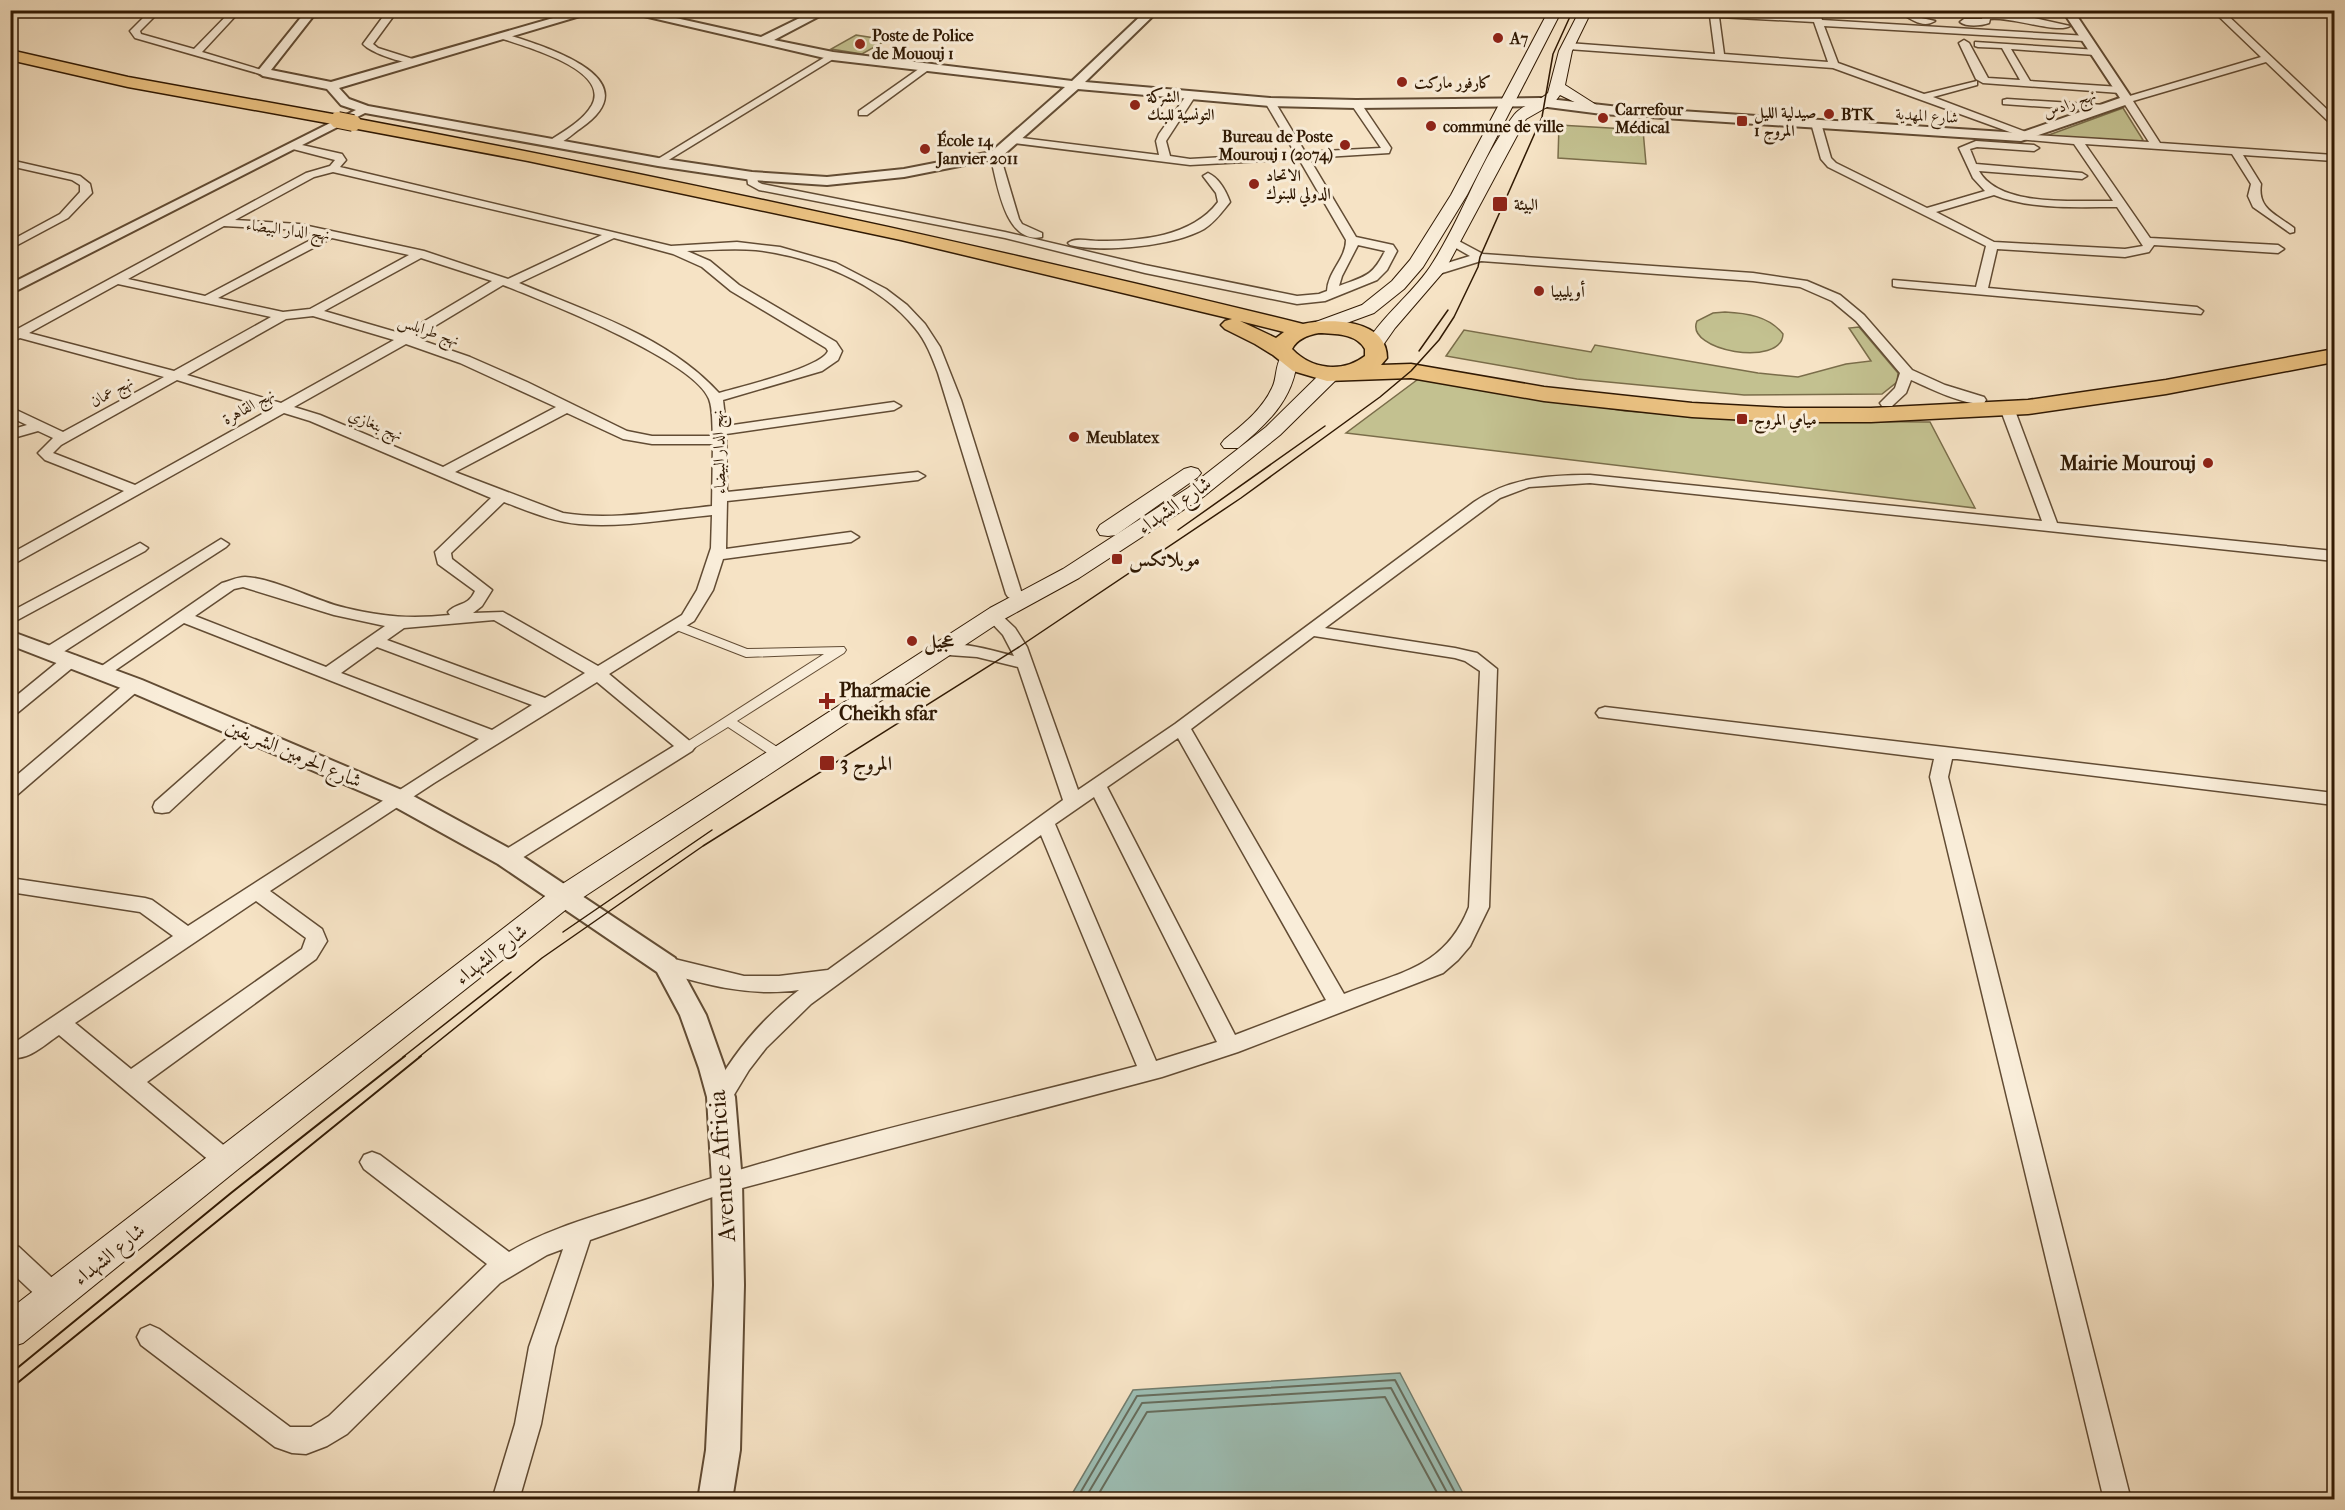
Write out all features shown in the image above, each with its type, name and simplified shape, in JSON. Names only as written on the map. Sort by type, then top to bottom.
[{"type":"highway","points":[[10,55],[128,82],[528,156],[901,234],[1311,329],[1340,328],[1359,333],[1376,348],[1484,372],[1586,388],[1692,399],[1776,404],[1978,400],[2038,394],[2334,338]]},
{"type":"highway","points":[[10,64],[112,88],[343,121],[522,165],[1029,273],[1204,316],[1242,328],[1307,370],[1340,373],[1411,371],[1544,394],[1692,410],[1785,415],[1871,415],[2007,408],[2166,387],[2334,356]]},
{"type":"highway","points":[[1285,356],[1286,339],[1311,329]]},
{"type":"highway","points":[[1340,373],[1370,364],[1376,358],[1376,348]]},
{"type":"main road","points":[[1311,329],[1368,309],[1398,285],[1428,248],[1454,204],[1504,104],[1522,80],[1556,10]]},
{"type":"main road","points":[[1376,348],[1386,325],[1435,272],[1473,208],[1520,116],[1539,104],[1558,87],[1568,46],[1586,10]]},
{"type":"main road","points":[[1522,80],[1528,93],[1539,104],[1563,108]]},
{"type":"main road","points":[[1558,87],[1573,98],[1591,106]]},
{"type":"main road","name":"شارع الشهداء","points":[[10,1331],[563,897],[1008,606],[1218,454],[1252,426],[1287,382],[1285,356]]},
{"type":"main road","name":"شارع الشهداء","points":[[1008,606],[1153,521],[1223,472],[1340,373]]},
{"type":"street","points":[[157,10],[135,31],[138,36],[263,72],[331,86],[595,10]]},
{"type":"street","points":[[195,54],[237,10]]},
{"type":"street","points":[[263,72],[312,12],[419,10]]},
{"type":"street","points":[[623,10],[833,56],[1075,85],[1270,102],[1539,104],[1591,106],[1615,110]]},
{"type":"street","points":[[762,41],[826,10]]},
{"type":"street","points":[[10,290],[343,121],[553,143],[658,162],[790,180],[853,179],[904,173],[995,156],[1075,85],[1154,10]]},
{"type":"street","points":[[1655,10],[1817,18],[1864,26],[1887,27],[1948,26],[1984,22],[1986,17],[1996,16],[2029,18],[2050,25],[2079,26]]},
{"type":"street","points":[[1889,10],[1905,12],[1917,20],[1967,32],[2085,38]]},
{"type":"street","points":[[2067,10],[2157,147]]},
{"type":"street","points":[[2216,10],[2334,121]]},
{"type":"street","points":[[397,11],[368,44],[375,50],[414,61]]},
{"type":"street","points":[[1857,13],[1864,26]]},
{"type":"street","points":[[1714,14],[1719,54]]},
{"type":"street","points":[[1817,18],[1834,65]]},
{"type":"street","points":[[1887,27],[1890,36],[1896,38]]},
{"type":"street","points":[[1967,32],[1963,43],[1981,79],[1997,83],[2051,86],[2124,95],[2269,58]]},
{"type":"street","points":[[503,36],[569,59],[587,70],[599,84],[600,100],[592,116],[573,132],[553,143]]},
{"type":"street","points":[[1963,43],[2095,52]]},
{"type":"street","points":[[1568,46],[1719,54],[1803,55]]},
{"type":"street","points":[[2005,46],[2027,85]]},
{"type":"street","points":[[1719,54],[1834,65],[2025,136],[2078,142],[2334,158]]},
{"type":"street","points":[[658,162],[833,56]]},
{"type":"street","points":[[863,113],[926,68]]},
{"type":"street","points":[[1923,97],[1974,83]]},
{"type":"street","points":[[1997,83],[2009,106],[2062,105],[2105,108]]},
{"type":"street","points":[[331,86],[345,102],[343,121]]},
{"type":"street","points":[[2051,86],[2062,105]]},
{"type":"street","points":[[1165,160],[1161,141],[1191,95]]},
{"type":"street","name":"نهج رادس","points":[[2025,136],[2105,108],[2124,95]]},
{"type":"street","points":[[1270,102],[1352,240],[1351,251],[1334,274],[1333,293]]},
{"type":"street","points":[[1013,140],[1202,163],[1377,153],[1386,150],[1356,104]]},
{"type":"street","points":[[1563,108],[1615,110]]},
{"type":"street","name":"شارع المهدية","points":[[1615,110],[2025,136]]},
{"type":"street","points":[[1816,123],[1826,159],[1832,165],[1992,245],[2137,252],[2145,250],[2148,246],[2146,241],[2078,142]]},
{"type":"street","points":[[2068,150],[1971,144],[1965,148],[1981,183],[1994,192],[2025,200],[2120,204]]},
{"type":"street","points":[[293,146],[338,156],[341,160],[333,169]]},
{"type":"street","points":[[2236,153],[2256,184],[2254,196],[2257,205],[2290,230]]},
{"type":"street","points":[[995,156],[1013,219],[1018,226],[1050,242],[1084,254],[1157,272],[1288,298],[1313,299],[1377,274],[1391,251],[1384,245],[1352,240]]},
{"type":"street","points":[[10,163],[76,178],[85,184],[86,193],[64,216],[10,246]]},
{"type":"street","points":[[1973,167],[2082,176]]},
{"type":"street","points":[[15,336],[316,172],[333,169],[614,234],[664,248],[706,264],[735,288],[831,345],[835,351],[833,357],[817,368],[716,398]]},
{"type":"street","points":[[752,176],[753,184],[764,188],[1050,242],[1097,245],[1177,234],[1204,224],[1218,212],[1224,202],[1221,192],[1208,176]]},
{"type":"street","points":[[1925,212],[1994,192]]},
{"type":"street","name":"نهج الدار البيضاء","points":[[14,1052],[396,797],[597,673],[678,626],[688,618],[705,590],[717,555],[720,435],[716,398],[697,377],[656,348],[614,327],[506,282],[420,254],[274,224],[224,223]]},
{"type":"street","points":[[206,300],[331,234]]},
{"type":"street","name":"نهج القاهرة","points":[[10,561],[506,282],[614,234]]},
{"type":"street","points":[[2146,241],[2278,249]]},
{"type":"street","points":[[1453,242],[1480,256],[1753,277],[1803,284],[1836,298],[1860,318],[1907,373],[1940,388],[1978,400]]},
{"type":"street","points":[[664,248],[736,245],[784,251],[832,266],[856,277],[893,300],[923,330],[933,345],[959,415],[1004,557],[1008,606],[1015,639],[1073,802]]},
{"type":"street","points":[[706,264],[718,254],[736,245]]},
{"type":"street","points":[[1084,254],[1097,245]]},
{"type":"street","points":[[1981,291],[1992,245]]},
{"type":"street","points":[[313,312],[420,254]]},
{"type":"street","points":[[1435,272],[1480,256]]},
{"type":"street","name":"نهج طرابلس","points":[[116,280],[283,316],[313,312],[405,339],[465,360],[567,407],[613,432],[637,438],[720,435],[894,406]]},
{"type":"street","points":[[1897,283],[2197,311]]},
{"type":"street","name":"نهج عمان","points":[[135,490],[45,453],[64,438],[283,316]]},
{"type":"street","name":"نهج بنغازي","points":[[15,336],[176,376],[281,408],[329,424],[532,509],[579,520],[720,504],[918,476]]},
{"type":"street","points":[[1887,403],[1901,390],[1907,373]]},
{"type":"street","points":[[443,473],[567,407]]},
{"type":"street","points":[[2007,408],[2051,526]]},
{"type":"street","points":[[10,411],[64,438]]},
{"type":"street","points":[[10,435],[39,426]]},
{"type":"street","points":[[721,1097],[741,1064],[758,1042],[804,998],[1045,822],[1181,728],[1496,495],[1522,485],[1556,479],[1602,480],[2334,556]]},
{"type":"street","points":[[328,674],[399,623],[418,615],[464,611],[480,602],[484,590],[444,561],[443,552],[501,497]]},
{"type":"street","points":[[717,555],[851,537]]},
{"type":"street","points":[[10,710],[61,656],[221,544]]},
{"type":"street","points":[[10,618],[140,548]]},
{"type":"street","points":[[101,672],[228,586],[242,582],[252,583],[340,612],[399,623],[410,624],[497,615],[597,673],[686,747]]},
{"type":"street","points":[[183,617],[494,738]]},
{"type":"street","points":[[507,858],[840,650],[746,653],[678,626]]},
{"type":"street","points":[[150,1337],[284,1438],[300,1443],[319,1438],[338,1425],[492,1275],[539,1247],[727,1182],[1150,1071],[1230,1046],[1436,967],[1449,958],[1472,928],[1479,907],[1489,669],[1471,657],[1455,653],[1313,631]]},
{"type":"street","name":"شارع الحرمين الشريفين","points":[[10,637],[134,685],[396,797],[507,858],[563,897]]},
{"type":"street","points":[[375,641],[548,705]]},
{"type":"street","points":[[941,650],[977,652],[1025,664]]},
{"type":"street","points":[[10,791],[134,685]]},
{"type":"street","points":[[1605,713],[1946,754],[1976,754],[2334,799]]},
{"type":"street","points":[[728,721],[780,755]]},
{"type":"street","points":[[1181,728],[1339,1004]]},
{"type":"street","points":[[162,807],[245,732]]},
{"type":"street","points":[[1946,754],[1941,762],[1939,777],[2118,1500]]},
{"type":"street","points":[[1097,785],[1230,1046]]},
{"type":"street","points":[[1045,822],[1150,1071]]},
{"type":"street","points":[[10,885],[145,905],[188,937]]},
{"type":"street","points":[[130,1082],[309,954],[314,948],[317,941],[315,934],[256,891]]},
{"type":"street","name":"Avenue Africia","points":[[563,897],[666,965],[693,1015],[713,1068],[721,1097],[727,1182],[729,1285],[723,1450],[715,1500]]},
{"type":"street","points":[[666,965],[708,978],[770,985],[837,976]]},
{"type":"street","points":[[60,1023],[225,1160]]},
{"type":"street","points":[[372,1162],[507,1265]]},
{"type":"street","points":[[505,1500],[528,1424],[545,1337],[581,1231]]},
{"type":"street","points":[[10,1255],[55,1297]]},
{"type":"shaded area","name":"Poste de Police de Mououj 1","points":[[856,35],[887,40],[862,54],[831,49]]},
{"type":"shaded area","points":[[2123,108],[2143,140],[2136,143],[2046,136]]},
{"type":"shaded area","points":[[1559,125],[1643,130],[1646,164],[1558,158]]},
{"type":"shaded area","points":[[1725,312],[1764,319],[1783,334],[1778,344],[1767,351],[1735,352],[1718,347],[1705,340],[1697,332],[1697,321],[1713,313]]},
{"type":"shaded area","points":[[1859,327],[1898,373],[1897,382],[1882,394],[1744,395],[1577,379],[1446,356],[1464,330],[1591,352],[1595,345],[1758,373],[1798,377],[1846,364],[1871,361],[1849,328]]},
{"type":"shaded area","points":[[1421,377],[1625,411],[1770,421],[1930,422],[1975,508],[1346,433]]},
{"type":"water","points":[[1400,1373],[1466,1499],[1069,1499],[1133,1390]]},
{"type":"tram line","points":[[419,1057],[542,958],[703,846],[1019,647],[1241,498],[1380,397],[1411,371],[1439,340],[1454,317],[1478,267],[1480,257],[1542,117],[1553,54],[1573,10]]},
{"type":"tram line","points":[[1419,351],[1448,310]]},
{"type":"tram line","points":[[1178,530],[1325,426]]},
{"type":"tram line","points":[[563,932],[712,830]]},
{"type":"tram line","points":[[403,1057],[511,972]]},
{"type":"tram line","points":[[10,1374],[231,1193],[405,1056]]},
{"type":"tram line","points":[[10,1389],[421,1056]]},
{"type":"place","name":"A7","points":[[1498,38]]},
{"type":"place","name":"Poste de Police de Mououj 1","points":[[860,44]]},
{"type":"place","name":"كارفور ماركت","points":[[1402,82]]},
{"type":"place","name":"الشركة التونسية للبنك","points":[[1135,105]]},
{"type":"place","name":"BTK","points":[[1829,114]]},
{"type":"place","name":"Carrefour Médical","points":[[1603,118]]},
{"type":"place","name":"صيدلية الليل المروج 1","points":[[1742,121]]},
{"type":"place","name":"commune de ville","points":[[1431,126]]},
{"type":"place","name":"Bureau de Poste Mourouj 1 (2074)","points":[[1345,145]]},
{"type":"place","name":"École 14 Janvier 2011","points":[[925,149]]},
{"type":"place","name":"الاتحاد الدولي للبنوك","points":[[1254,184]]},
{"type":"place","name":"البيئة","points":[[1500,204]]},
{"type":"place","name":"أويليبيا","points":[[1539,291]]},
{"type":"place","name":"ميامي المروج","points":[[1742,419]]},
{"type":"place","name":"Meublatex","points":[[1074,437]]},
{"type":"place","name":"Mairie Mourouj","points":[[2208,463]]},
{"type":"place","name":"موبلاتكس","points":[[1117,559]]},
{"type":"place","name":"عجيل","points":[[912,641]]},
{"type":"place","name":"Pharmacie Cheikh sfar","points":[[827,701]]},
{"type":"place","name":"المروج 3","points":[[827,763]]}]
